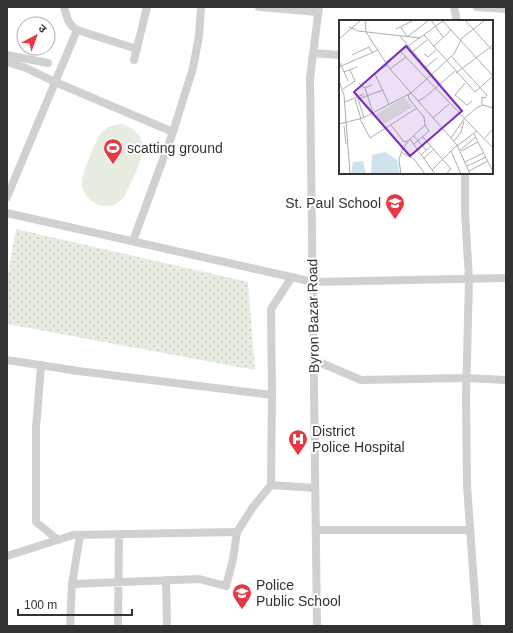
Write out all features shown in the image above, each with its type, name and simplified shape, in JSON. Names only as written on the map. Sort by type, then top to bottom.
[{"type":"street","points":[[64,7],[71,27],[137,49]]},
{"type":"street","points":[[134,60],[147,7]]},
{"type":"street","points":[[133,241],[173,132],[193,68],[199,36],[201,7]]},
{"type":"street","points":[[259,7],[318,10]]},
{"type":"street","points":[[454,7],[457,20]]},
{"type":"street","points":[[477,7],[506,10]]},
{"type":"street","name":"Byron Bazar Road","points":[[317,626],[310,86],[318,10]]},
{"type":"street","points":[[7,197],[77,30]]},
{"type":"street","points":[[313,53],[339,55]]},
{"type":"street","points":[[7,55],[48,62]]},
{"type":"street","points":[[7,62],[26,68],[55,82],[173,132]]},
{"type":"street","points":[[465,174],[465,213],[469,279],[466,378],[467,485],[477,626]]},
{"type":"street","points":[[7,213],[313,282],[506,278]]},
{"type":"street","points":[[72,584],[199,578],[226,586],[233,559],[237,532],[253,507],[270,485],[272,396],[271,309],[292,277]]},
{"type":"street","points":[[7,360],[272,396]]},
{"type":"street","points":[[314,360],[361,380],[466,378],[506,380]]},
{"type":"street","points":[[41,365],[36,428],[36,522],[58,540]]},
{"type":"street","points":[[270,485],[316,488]]},
{"type":"street","points":[[316,530],[470,530]]},
{"type":"street","points":[[7,556],[73,535],[237,532]]},
{"type":"street","points":[[70,626],[72,584],[80,535]]},
{"type":"street","points":[[118,626],[119,535]]},
{"type":"street","points":[[166,580],[167,626]]},
{"type":"shaded area","name":"scatting ground","points":[[121,124],[133,129],[140,136],[142,155],[125,196],[120,201],[110,206],[98,205],[90,200],[84,193],[82,179],[97,139],[101,133],[114,125]]},
{"type":"shaded area","points":[[16,229],[248,282],[255,370],[7,324],[7,280]]},
{"type":"place","name":"scatting ground","points":[[113,165]]},
{"type":"place","name":"St. Paul School","points":[[395,220]]},
{"type":"place","name":"District Police Hospital","points":[[298,456]]},
{"type":"place","name":"Police Public School","points":[[242,610]]}]
